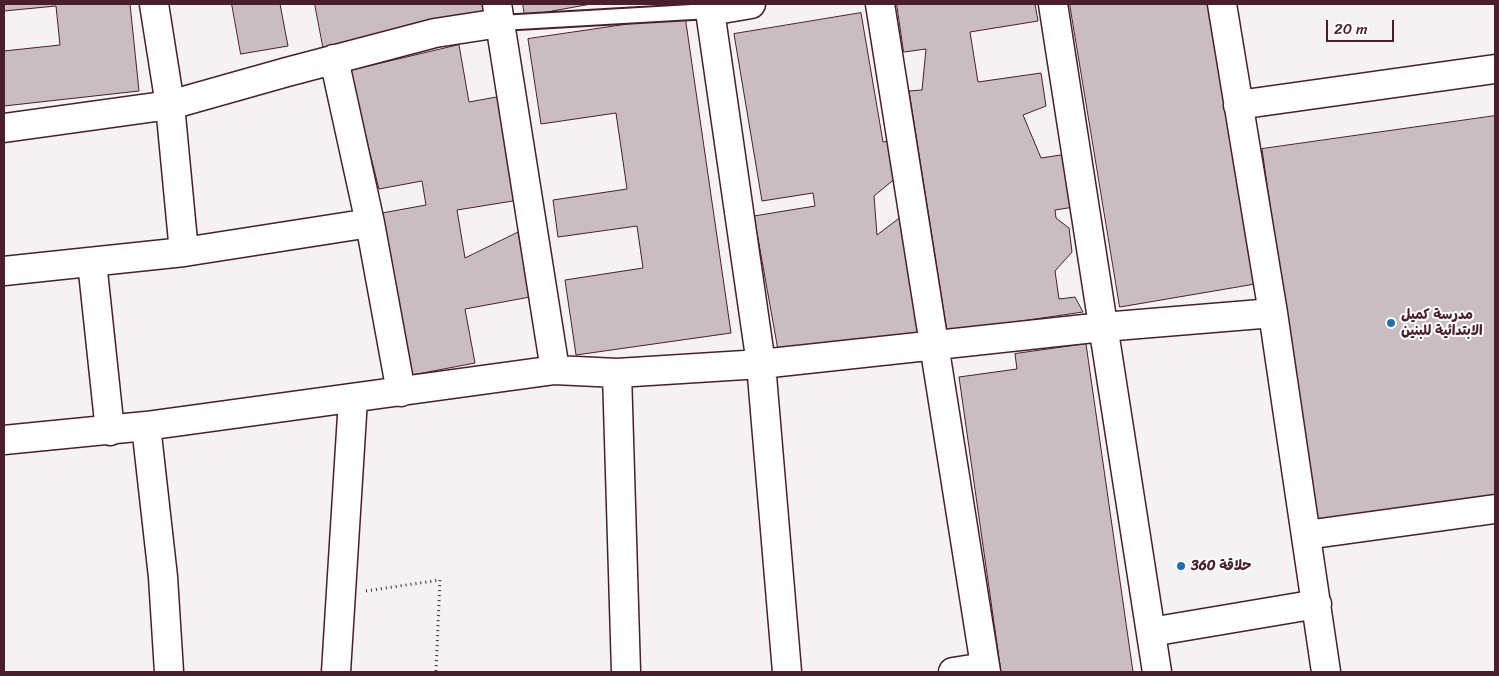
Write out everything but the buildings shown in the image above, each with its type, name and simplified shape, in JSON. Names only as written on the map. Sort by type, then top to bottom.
[{"type":"street","points":[[154,4],[170,105],[184,252]]},
{"type":"street","points":[[751,4],[710,7],[761,364],[788,672]]},
{"type":"street","points":[[880,4],[986,670],[953,672]]},
{"type":"street","points":[[1053,4],[1157,672]]},
{"type":"street","points":[[1222,4],[1273,313],[1326,672]]},
{"type":"street","points":[[4,128],[170,105],[435,33],[498,13],[555,370]]},
{"type":"street","points":[[334,59],[370,223],[401,392]]},
{"type":"street","points":[[1238,105],[1495,69]]},
{"type":"street","points":[[4,271],[184,252],[370,223]]},
{"type":"street","points":[[92,262],[110,431]]},
{"type":"street","points":[[4,440],[110,431],[555,370],[617,373],[761,364],[1103,327],[1273,313]]},
{"type":"street","points":[[617,373],[626,672]]},
{"type":"street","points":[[336,672],[353,399]]},
{"type":"street","points":[[146,426],[163,576],[169,672]]},
{"type":"street","points":[[1306,535],[1495,509]]},
{"type":"street","points":[[1151,632],[1317,604]]},
{"type":"lane","points":[[498,13],[710,7]]},
{"type":"path","points":[[340,595],[440,580],[436,672]]},
{"type":"place","name":"مدرسة كميل الابتدائية للبنين","points":[[1391,323]]},
{"type":"place","name":"حلاقة 360","points":[[1181,566]]}]
